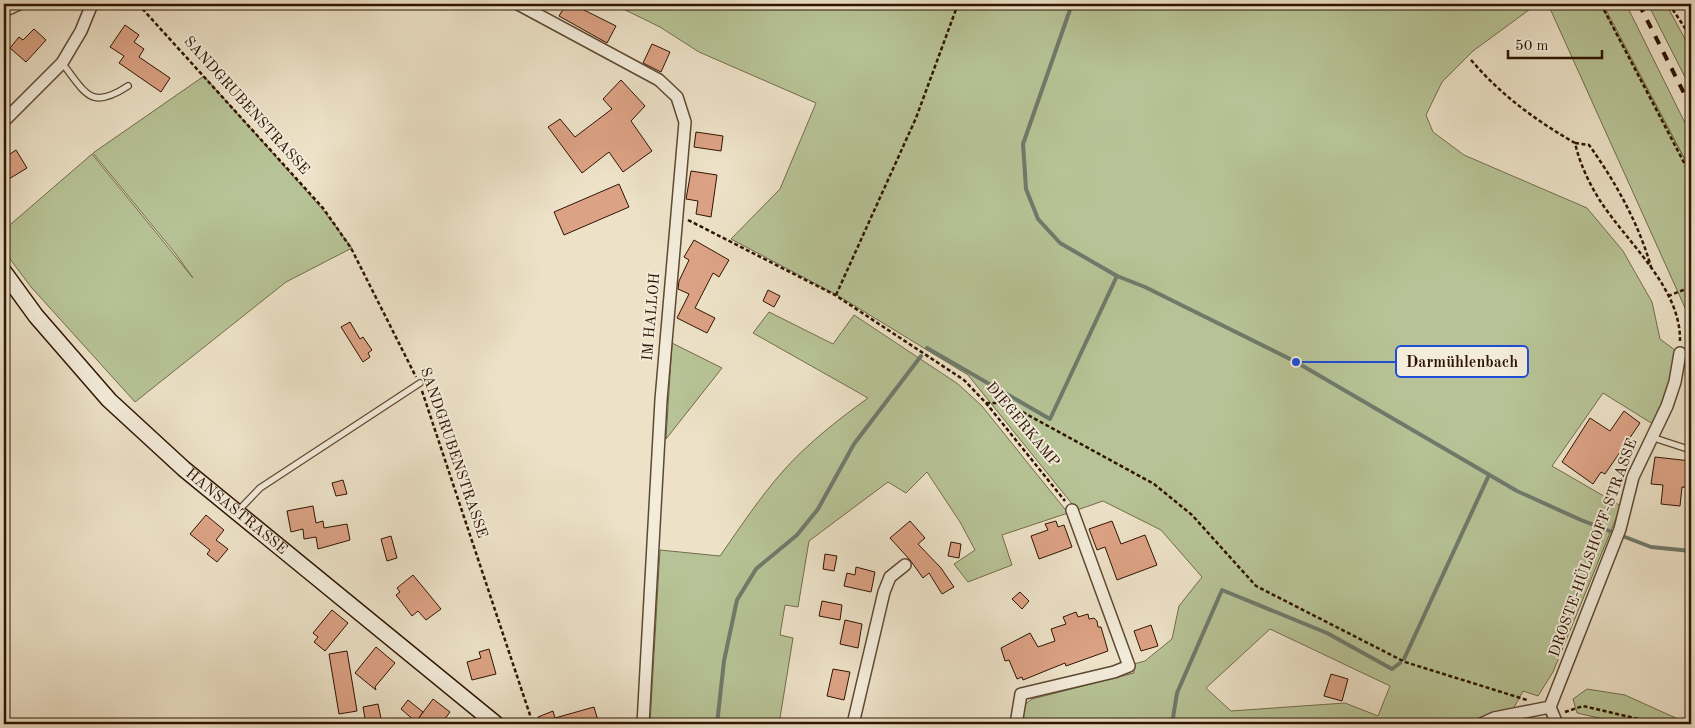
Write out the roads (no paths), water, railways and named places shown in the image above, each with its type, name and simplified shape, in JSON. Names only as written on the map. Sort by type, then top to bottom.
[{"type":"main road","name":"HANSASTRASSE","points":[[4,272],[36,316],[109,400],[184,470],[496,724]]},
{"type":"street","points":[[4,11],[18,4]]},
{"type":"street","points":[[4,121],[62,63],[81,31],[92,4]]},
{"type":"street","name":"IM HALLOH","points":[[518,4],[660,80],[677,97],[685,122],[661,400],[643,724]]},
{"type":"street","name":"DROSTE-HÜLSHOFF-STRASSE","points":[[1553,716],[1620,529],[1633,477],[1672,390],[1680,353]]},
{"type":"street","points":[[1016,724],[1021,694],[1114,672],[1129,666],[1072,510]]},
{"type":"street","points":[[853,724],[884,592],[890,577],[906,565]]},
{"type":"street","points":[[1481,724],[1494,718],[1553,716]]},
{"type":"lane","points":[[62,63],[80,85],[93,97],[101,100],[111,97],[128,86]]},
{"type":"lane","points":[[236,513],[260,488],[420,383]]},
{"type":"lane","points":[[1651,437],[1691,450]]},
{"type":"waterway","points":[[1072,4],[1023,144],[1026,189],[1038,219],[1060,243],[1117,276],[1145,287],[1296,362],[1517,491],[1581,520],[1651,547],[1691,551]]},
{"type":"waterway","points":[[927,348],[1050,419],[1117,276]]},
{"type":"waterway","points":[[717,724],[724,661],[737,600],[756,569],[797,535],[818,509],[854,444],[921,356]]},
{"type":"waterway","points":[[1404,659],[1489,475]]},
{"type":"waterway","points":[[1172,724],[1177,693],[1222,590],[1327,633],[1392,669],[1400,663]]},
{"type":"railway","points":[[1639,4],[1691,107]]},
{"type":"place","name":"Darmühlenbach","points":[[1296,362]]}]
